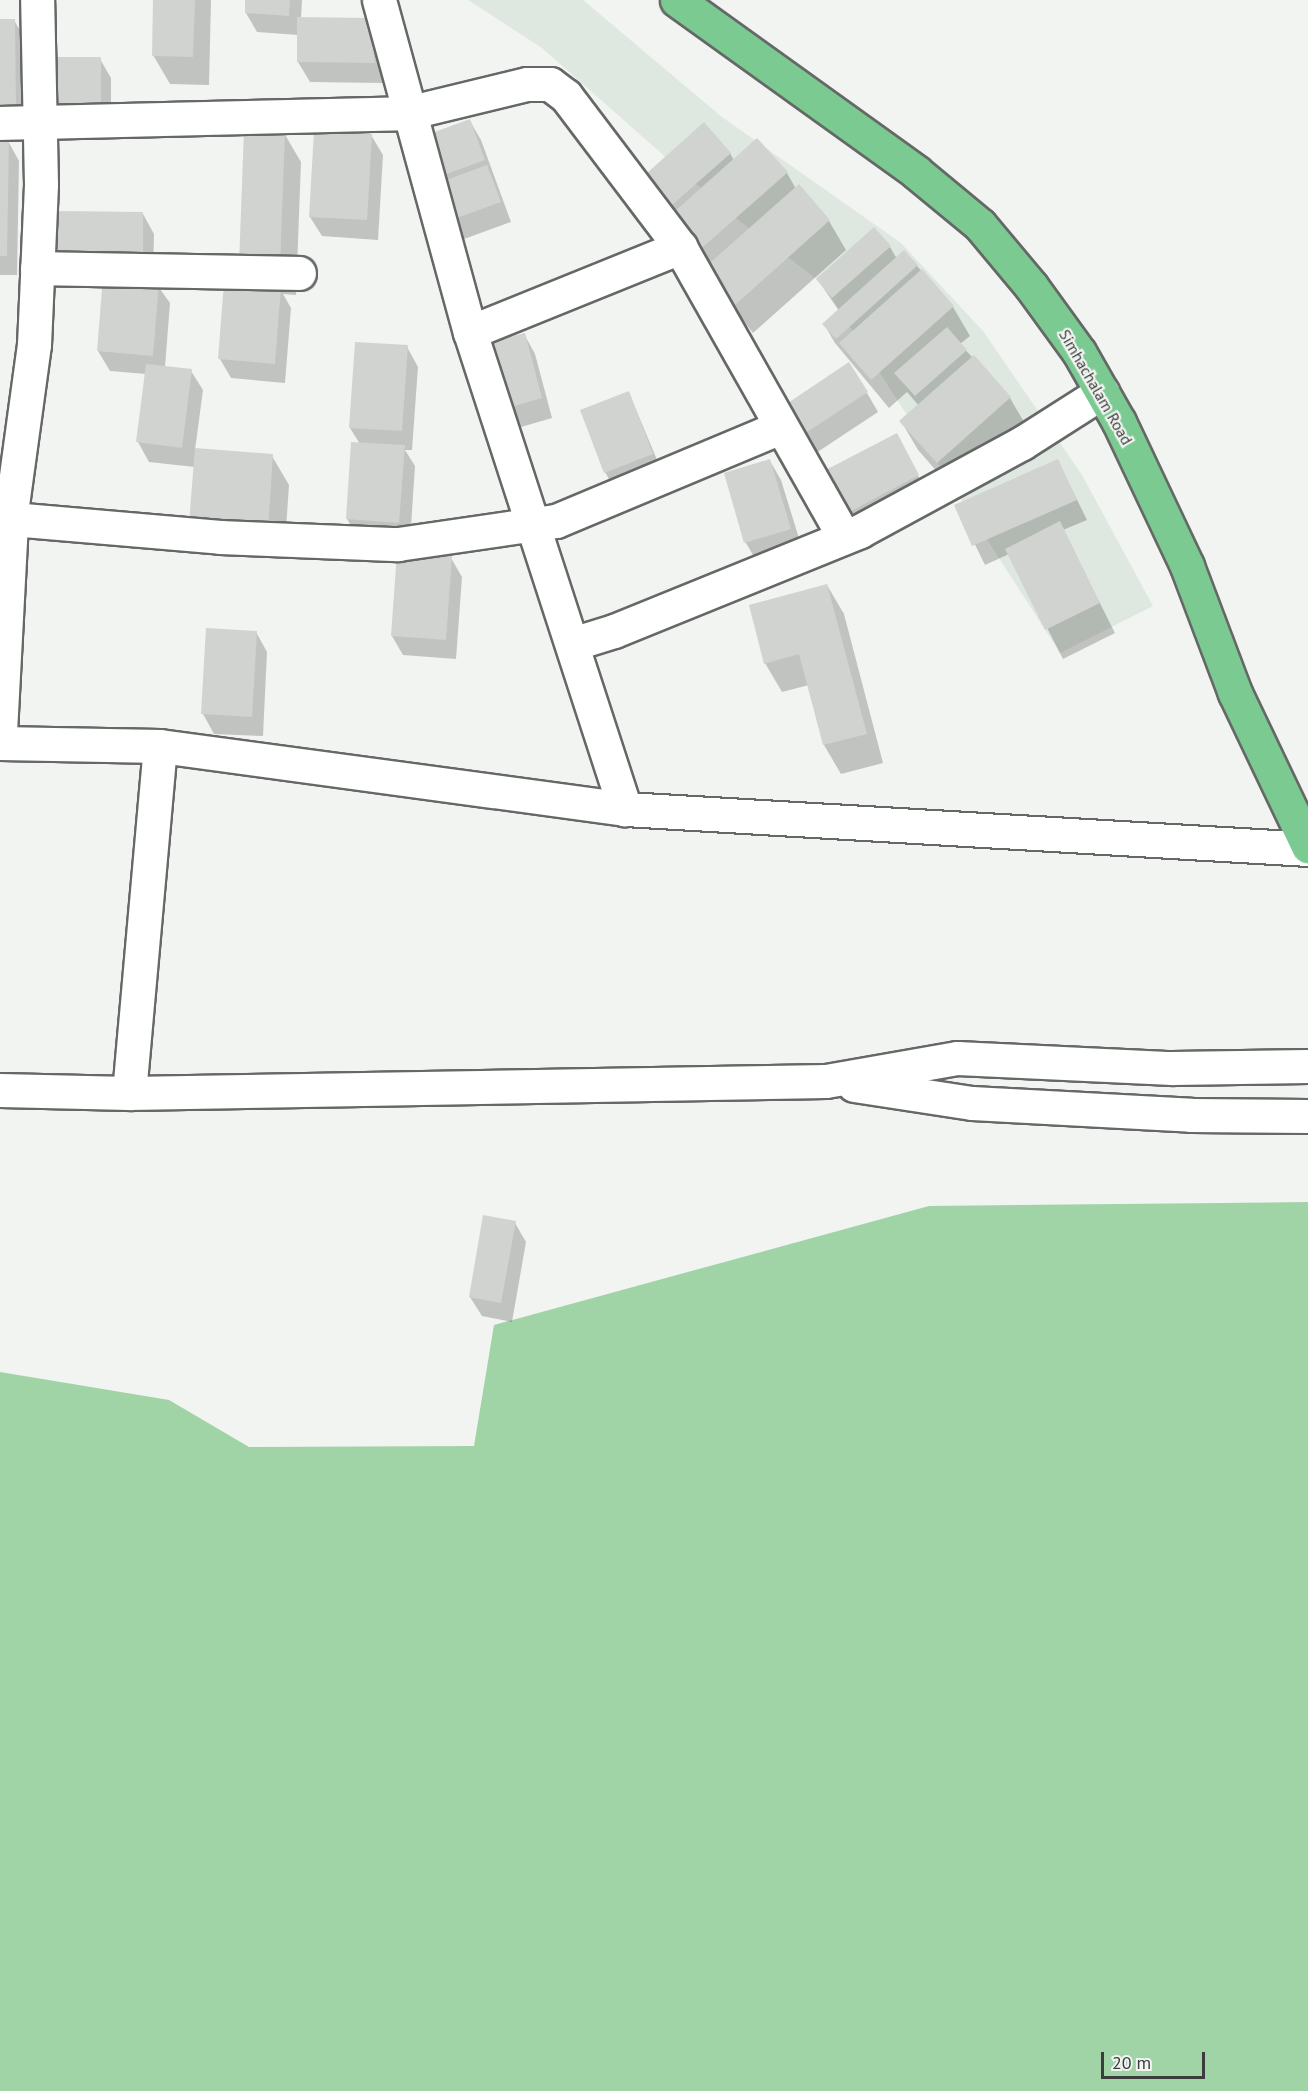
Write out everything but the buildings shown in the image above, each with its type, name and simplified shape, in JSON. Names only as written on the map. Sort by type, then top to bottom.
[{"type":"main road","name":"Simhachalam Road","points":[[677,0],[916,172],[980,225],[1045,305],[1102,392],[1187,566],[1235,693],[1308,847]]},
{"type":"street","points":[[0,732],[12,519],[34,345],[40,122],[37,0]]},
{"type":"street","points":[[379,0],[407,113],[470,332],[625,809]]},
{"type":"street","points":[[0,123],[407,113],[527,84],[550,84],[566,96],[680,247],[844,537]]},
{"type":"street","points":[[470,332],[680,247]]},
{"type":"street","points":[[37,268],[299,273]]},
{"type":"street","points":[[572,644],[625,627],[844,537],[1022,443],[1102,392]]},
{"type":"street","points":[[12,519],[220,537],[398,544],[534,526],[578,513],[781,427]]},
{"type":"street","points":[[0,744],[160,746],[625,809],[1308,847]]},
{"type":"street","points":[[129,1093],[160,746]]},
{"type":"street","points":[[0,1090],[129,1093],[826,1081],[957,1058],[1172,1068],[1308,1066]]},
{"type":"street","points":[[826,1081],[972,1103],[1191,1115],[1308,1116]]},
{"type":"shaded area","points":[[468,0],[583,0],[722,117],[901,243],[983,331],[1082,475],[1153,606],[1060,653],[822,283],[729,213],[542,48]]},
{"type":"green space","points":[[1308,1202],[1308,2091],[0,2091],[0,1372],[169,1400],[249,1447],[474,1446],[494,1325],[929,1206]]}]
